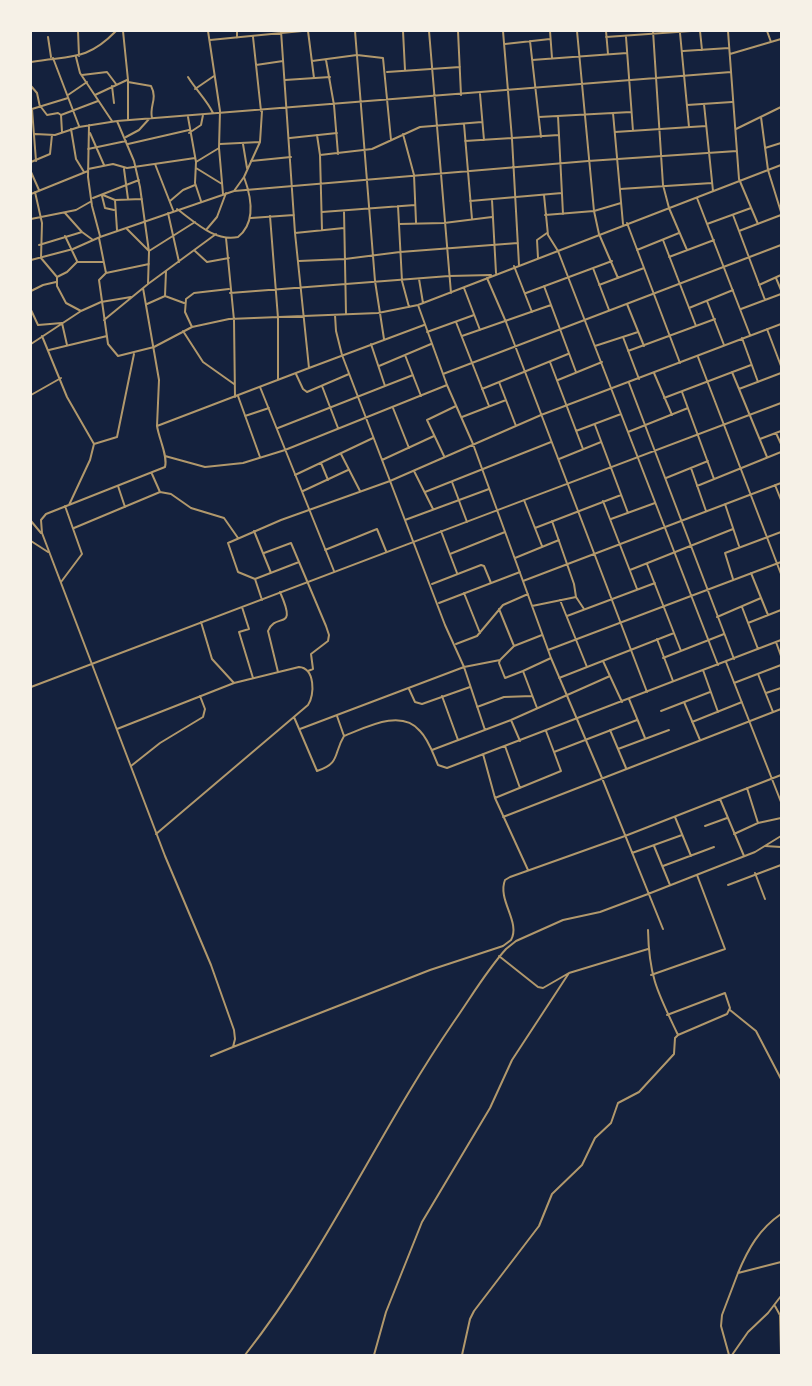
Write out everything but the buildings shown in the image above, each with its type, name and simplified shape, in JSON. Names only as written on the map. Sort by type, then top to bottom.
[{"type":"street","points":[[78,31],[77,56],[82,75],[112,121]]},
{"type":"street","points":[[31,62],[77,56],[98,48],[116,31]]},
{"type":"street","points":[[123,31],[128,81],[128,120]]},
{"type":"street","points":[[206,230],[217,217],[225,194],[222,184],[219,148],[220,114],[208,31]]},
{"type":"street","points":[[237,31],[237,38]]},
{"type":"street","points":[[209,40],[302,31]]},
{"type":"street","points":[[308,31],[314,78]]},
{"type":"street","points":[[356,31],[375,281],[378,313],[384,339]]},
{"type":"street","points":[[403,31],[405,70]]},
{"type":"street","points":[[429,31],[451,292]]},
{"type":"street","points":[[458,31],[461,95]]},
{"type":"street","points":[[504,31],[519,265]]},
{"type":"street","points":[[550,31],[552,58]]},
{"type":"street","points":[[577,31],[594,211],[599,234],[618,278]]},
{"type":"street","points":[[606,31],[608,54]]},
{"type":"street","points":[[606,37],[626,37],[654,32],[680,33],[691,31]]},
{"type":"street","points":[[700,31],[702,50]]},
{"type":"street","points":[[728,31],[740,179],[758,224]]},
{"type":"street","points":[[767,31],[771,42]]},
{"type":"street","points":[[281,32],[288,109],[295,233],[309,368]]},
{"type":"street","points":[[654,32],[663,156],[663,185],[669,208],[687,250]]},
{"type":"street","points":[[680,33],[689,127]]},
{"type":"street","points":[[48,37],[52,58],[79,127]]},
{"type":"street","points":[[246,168],[260,142],[262,111],[253,37]]},
{"type":"street","points":[[626,37],[633,131]]},
{"type":"street","points":[[505,44],[550,39]]},
{"type":"street","points":[[730,54],[781,39]]},
{"type":"street","points":[[530,41],[541,136]]},
{"type":"street","points":[[683,51],[729,48]]},
{"type":"street","points":[[532,60],[627,53]]},
{"type":"street","points":[[312,61],[357,55],[383,58],[386,72],[391,140]]},
{"type":"street","points":[[326,60],[334,105],[338,154]]},
{"type":"street","points":[[256,65],[283,61]]},
{"type":"street","points":[[386,72],[460,67]]},
{"type":"street","points":[[82,75],[107,72],[114,85],[114,103]]},
{"type":"street","points":[[34,136],[52,135],[79,127],[112,121],[480,94],[731,72]]},
{"type":"street","points":[[195,89],[214,76]]},
{"type":"street","points":[[188,77],[195,89],[207,102],[213,114]]},
{"type":"street","points":[[285,80],[330,77]]},
{"type":"street","points":[[95,95],[114,85],[128,81],[151,86],[155,100],[150,119],[127,141]]},
{"type":"street","points":[[36,161],[32,109],[68,97],[87,82]]},
{"type":"street","points":[[31,86],[37,93],[41,107],[47,115],[58,113],[61,115],[99,100]]},
{"type":"street","points":[[480,94],[484,140]]},
{"type":"street","points":[[687,106],[733,102]]},
{"type":"street","points":[[704,104],[713,191]]},
{"type":"street","points":[[735,129],[781,107]]},
{"type":"street","points":[[539,118],[631,112]]},
{"type":"street","points":[[613,113],[623,224]]},
{"type":"street","points":[[61,115],[62,132]]},
{"type":"street","points":[[88,148],[189,132],[201,125],[203,115]]},
{"type":"street","points":[[188,116],[187,122],[196,158],[196,185],[201,200]]},
{"type":"street","points":[[558,116],[563,214]]},
{"type":"street","points":[[182,117],[187,122]]},
{"type":"street","points":[[739,231],[781,213],[768,170],[761,117]]},
{"type":"street","points":[[117,121],[127,141],[139,180],[149,251],[148,284]]},
{"type":"street","points":[[320,155],[364,150],[420,127],[482,122]]},
{"type":"street","points":[[464,124],[472,219]]},
{"type":"street","points":[[89,125],[87,171],[106,273]]},
{"type":"street","points":[[615,132],[706,126]]},
{"type":"street","points":[[71,130],[76,159],[87,171]]},
{"type":"street","points":[[90,132],[98,146],[104,165]]},
{"type":"street","points":[[290,138],[337,133]]},
{"type":"street","points":[[403,134],[414,175],[416,224]]},
{"type":"street","points":[[31,162],[52,152],[52,135]]},
{"type":"street","points":[[317,135],[320,155],[322,230]]},
{"type":"street","points":[[465,141],[559,135]]},
{"type":"street","points":[[220,144],[260,142]]},
{"type":"street","points":[[234,191],[244,177],[246,168],[243,143]]},
{"type":"street","points":[[765,148],[781,143]]},
{"type":"street","points":[[196,162],[219,148]]},
{"type":"street","points":[[31,260],[73,249],[99,237],[201,200],[234,191],[588,161],[737,151]]},
{"type":"street","points":[[251,161],[291,157]]},
{"type":"street","points":[[31,194],[104,165],[113,164],[124,169],[196,158]]},
{"type":"street","points":[[155,164],[173,211]]},
{"type":"street","points":[[149,264],[106,273],[98,280],[108,344],[114,354],[124,357],[154,347],[192,327],[234,320],[378,313],[409,308],[623,224],[697,198],[740,179],[781,165]]},
{"type":"street","points":[[196,168],[222,184]]},
{"type":"street","points":[[124,169],[128,199]]},
{"type":"street","points":[[32,174],[39,190]]},
{"type":"street","points":[[177,209],[206,230],[226,238],[238,237],[251,218],[249,189],[244,177]]},
{"type":"street","points":[[31,220],[41,216],[76,210],[91,200],[126,183],[139,180]]},
{"type":"street","points":[[620,189],[712,182]]},
{"type":"street","points":[[170,201],[183,190],[196,185]]},
{"type":"street","points":[[35,192],[41,216],[39,245],[41,258],[57,277]]},
{"type":"street","points":[[470,201],[562,193]]},
{"type":"street","points":[[102,195],[114,200],[142,199]]},
{"type":"street","points":[[102,195],[105,208],[114,210]]},
{"type":"street","points":[[544,195],[548,233],[558,251],[602,362],[718,665]]},
{"type":"street","points":[[697,198],[750,335]]},
{"type":"street","points":[[492,199],[496,273]]},
{"type":"street","points":[[114,200],[118,231]]},
{"type":"street","points":[[545,215],[594,211],[621,203]]},
{"type":"street","points":[[322,212],[416,205]]},
{"type":"street","points":[[398,206],[402,281],[409,308]]},
{"type":"street","points":[[707,224],[751,208]]},
{"type":"street","points":[[344,211],[346,314]]},
{"type":"street","points":[[64,212],[82,232],[93,240]]},
{"type":"street","points":[[168,213],[179,262]]},
{"type":"street","points":[[251,218],[294,215]]},
{"type":"street","points":[[733,215],[765,300]]},
{"type":"street","points":[[270,216],[278,318],[278,380]]},
{"type":"street","points":[[399,224],[492,217]]},
{"type":"street","points":[[149,251],[195,222]]},
{"type":"street","points":[[627,223],[680,363]]},
{"type":"street","points":[[126,228],[149,251]]},
{"type":"street","points":[[295,233],[344,228]]},
{"type":"street","points":[[39,245],[82,232]]},
{"type":"street","points":[[538,258],[537,240],[548,233]]},
{"type":"street","points":[[637,250],[679,233]]},
{"type":"street","points":[[104,320],[148,284],[216,234]]},
{"type":"street","points":[[65,236],[73,249],[77,262]]},
{"type":"street","points":[[226,238],[234,320],[236,396],[260,458]]},
{"type":"street","points":[[662,240],[696,326]]},
{"type":"street","points":[[670,258],[714,240]]},
{"type":"street","points":[[298,261],[345,259],[400,252],[518,243]]},
{"type":"street","points":[[443,374],[781,245]]},
{"type":"street","points":[[195,250],[208,262],[229,258]]},
{"type":"street","points":[[526,293],[612,261]]},
{"type":"street","points":[[57,277],[67,272],[77,262],[103,262]]},
{"type":"street","points":[[514,266],[532,312]]},
{"type":"street","points":[[593,268],[609,310]]},
{"type":"street","points":[[600,286],[644,268]]},
{"type":"street","points":[[165,296],[166,271]]},
{"type":"street","points":[[230,293],[375,281],[402,281],[493,274]]},
{"type":"street","points":[[759,284],[781,275]]},
{"type":"street","points":[[57,277],[56,282],[66,303],[81,311]]},
{"type":"street","points":[[775,277],[781,290]]},
{"type":"street","points":[[487,278],[516,347],[524,373],[595,552],[647,692]]},
{"type":"street","points":[[419,279],[423,303]]},
{"type":"street","points":[[31,291],[43,285],[56,282]]},
{"type":"street","points":[[544,286],[576,372]]},
{"type":"street","points":[[42,534],[42,517],[65,506],[165,467],[165,456],[159,441],[157,426],[159,380],[143,288]]},
{"type":"street","points":[[184,303],[194,293],[230,288]]},
{"type":"street","points":[[464,288],[480,330]]},
{"type":"street","points":[[689,308],[733,290]]},
{"type":"street","points":[[740,310],[781,294]]},
{"type":"street","points":[[147,304],[165,296],[184,303]]},
{"type":"street","points":[[31,344],[81,311],[101,302],[132,297]]},
{"type":"street","points":[[706,301],[725,346]]},
{"type":"street","points":[[184,303],[185,312],[192,327]]},
{"type":"street","points":[[627,303],[644,346]]},
{"type":"street","points":[[418,305],[426,332],[473,444],[551,658],[578,719],[663,930]]},
{"type":"street","points":[[462,336],[551,306]]},
{"type":"street","points":[[31,310],[38,325],[62,323]]},
{"type":"street","points":[[335,315],[337,336],[342,356],[405,520],[432,584],[445,625],[464,667],[485,730]]},
{"type":"street","points":[[426,332],[474,315]]},
{"type":"street","points":[[628,351],[670,337],[714,319]]},
{"type":"street","points":[[456,322],[489,406]]},
{"type":"street","points":[[62,323],[67,345]]},
{"type":"street","points":[[299,562],[255,579],[238,572],[228,545],[238,538],[309,509],[390,481],[541,415],[612,390],[781,324]]},
{"type":"street","points":[[157,426],[424,325]]},
{"type":"street","points":[[767,329],[781,366]]},
{"type":"street","points":[[183,331],[203,362],[235,384]]},
{"type":"street","points":[[595,346],[638,332]]},
{"type":"street","points":[[42,336],[61,378],[67,397],[94,444],[90,460],[69,505]]},
{"type":"street","points":[[49,350],[107,336]]},
{"type":"street","points":[[623,338],[639,379]]},
{"type":"street","points":[[742,338],[758,382]]},
{"type":"street","points":[[371,344],[385,386]]},
{"type":"street","points":[[379,366],[431,344]]},
{"type":"street","points":[[94,444],[117,437],[134,354]]},
{"type":"street","points":[[482,388],[568,354]]},
{"type":"street","points":[[405,355],[421,396]]},
{"type":"street","points":[[698,357],[781,574]]},
{"type":"street","points":[[550,362],[584,449]]},
{"type":"street","points":[[558,380],[602,362]]},
{"type":"street","points":[[664,398],[751,365]]},
{"type":"street","points":[[732,372],[767,457]]},
{"type":"street","points":[[296,373],[304,391],[322,386],[349,374]]},
{"type":"street","points":[[654,373],[672,415]]},
{"type":"street","points":[[739,390],[781,374]]},
{"type":"street","points":[[277,428],[413,375]]},
{"type":"street","points":[[31,395],[61,378]]},
{"type":"street","points":[[499,382],[516,426]]},
{"type":"street","points":[[630,383],[654,452],[734,659]]},
{"type":"street","points":[[165,456],[205,467],[243,463],[285,450],[447,385]]},
{"type":"street","points":[[322,386],[338,429]]},
{"type":"street","points":[[260,387],[334,572]]},
{"type":"street","points":[[682,392],[714,478]]},
{"type":"street","points":[[461,417],[506,400]]},
{"type":"street","points":[[31,687],[262,600],[413,540],[568,485],[781,403]]},
{"type":"street","points":[[444,456],[428,418],[456,406]]},
{"type":"street","points":[[393,407],[409,448]]},
{"type":"street","points":[[245,416],[269,408]]},
{"type":"street","points":[[628,432],[688,408]]},
{"type":"street","points":[[576,431],[621,414]]},
{"type":"street","points":[[595,425],[628,513]]},
{"type":"street","points":[[760,440],[781,432]]},
{"type":"street","points":[[776,433],[781,444]]},
{"type":"street","points":[[382,460],[434,436]]},
{"type":"street","points":[[295,475],[373,438]]},
{"type":"street","points":[[425,492],[551,442]]},
{"type":"street","points":[[558,459],[601,442]]},
{"type":"street","points":[[697,486],[781,452]]},
{"type":"street","points":[[341,454],[360,491]]},
{"type":"street","points":[[664,478],[708,461]]},
{"type":"street","points":[[321,464],[328,480]]},
{"type":"street","points":[[691,468],[706,511]]},
{"type":"street","points":[[302,492],[348,470]]},
{"type":"street","points":[[414,470],[432,509]]},
{"type":"street","points":[[152,473],[160,492]]},
{"type":"street","points":[[452,482],[467,522]]},
{"type":"street","points":[[523,581],[595,552],[781,483]]},
{"type":"street","points":[[775,485],[781,500]]},
{"type":"street","points":[[118,486],[125,507]]},
{"type":"street","points":[[405,520],[489,489]]},
{"type":"street","points":[[74,528],[160,492],[171,494],[191,508],[224,518],[238,538]]},
{"type":"street","points":[[535,528],[621,495]]},
{"type":"street","points":[[524,500],[542,546]]},
{"type":"street","points":[[603,501],[637,589]]},
{"type":"street","points":[[611,519],[655,503]]},
{"type":"street","points":[[725,504],[739,548]]},
{"type":"street","points":[[61,582],[82,554],[65,506]]},
{"type":"street","points":[[31,521],[42,534],[50,553],[156,834],[210,965],[234,1030],[235,1039],[233,1047]]},
{"type":"street","points":[[552,521],[567,563],[576,597],[584,609]]},
{"type":"street","points":[[325,550],[377,529],[386,552]]},
{"type":"street","points":[[630,570],[733,529]]},
{"type":"street","points":[[254,531],[271,573]]},
{"type":"street","points":[[441,531],[457,574]]},
{"type":"street","points":[[450,554],[505,532]]},
{"type":"street","points":[[733,579],[724,554],[781,532]]},
{"type":"street","points":[[515,558],[559,540]]},
{"type":"street","points":[[31,541],[50,553]]},
{"type":"street","points":[[264,553],[292,542],[329,635],[326,644],[310,656],[313,669],[308,671]]},
{"type":"street","points":[[548,650],[781,562]]},
{"type":"street","points":[[432,584],[483,564],[491,583]]},
{"type":"street","points":[[647,564],[682,651]]},
{"type":"street","points":[[439,603],[520,572]]},
{"type":"street","points":[[751,572],[768,615]]},
{"type":"street","points":[[255,579],[262,600]]},
{"type":"street","points":[[567,616],[655,583]]},
{"type":"street","points":[[278,672],[268,631],[270,626],[285,620],[288,616],[288,611],[280,592]]},
{"type":"street","points":[[464,593],[480,633]]},
{"type":"street","points":[[455,644],[472,639],[480,633],[499,609],[528,594]]},
{"type":"street","points":[[532,606],[576,597]]},
{"type":"street","points":[[718,616],[761,598]]},
{"type":"street","points":[[560,600],[587,667]]},
{"type":"street","points":[[742,606],[758,649]]},
{"type":"street","points":[[242,607],[249,628],[239,632],[253,678]]},
{"type":"street","points":[[499,609],[514,646]]},
{"type":"street","points":[[748,623],[781,610]]},
{"type":"street","points":[[201,622],[212,659],[234,683]]},
{"type":"street","points":[[559,678],[674,633]]},
{"type":"street","points":[[663,658],[724,634]]},
{"type":"street","points":[[300,729],[464,667],[500,660],[514,646],[542,635]]},
{"type":"street","points":[[656,639],[673,681]]},
{"type":"street","points":[[344,736],[373,725],[397,720],[416,726],[432,750],[437,764],[445,768],[578,719],[781,640]]},
{"type":"street","points":[[776,642],[781,656]]},
{"type":"street","points":[[500,660],[499,663],[505,678],[551,658]]},
{"type":"street","points":[[603,660],[622,702]]},
{"type":"street","points":[[726,662],[781,802]]},
{"type":"street","points":[[734,682],[781,665]]},
{"type":"street","points":[[117,729],[234,683],[301,667],[308,671],[313,697],[308,705],[156,834]]},
{"type":"street","points":[[702,670],[718,712]]},
{"type":"street","points":[[523,671],[537,708]]},
{"type":"street","points":[[758,674],[773,712]]},
{"type":"street","points":[[432,750],[510,720],[610,676]]},
{"type":"street","points":[[409,689],[414,700],[419,704],[470,687]]},
{"type":"street","points":[[766,693],[781,688]]},
{"type":"street","points":[[661,711],[710,692]]},
{"type":"street","points":[[131,766],[160,743],[203,718],[206,709],[200,696]]},
{"type":"street","points":[[442,696],[458,740]]},
{"type":"street","points":[[477,707],[504,698],[532,696]]},
{"type":"street","points":[[629,699],[645,738]]},
{"type":"street","points":[[684,702],[700,740]]},
{"type":"street","points":[[692,722],[742,702]]},
{"type":"street","points":[[503,817],[781,709]]},
{"type":"street","points":[[294,716],[317,771],[329,767],[335,760],[344,736],[337,716]]},
{"type":"street","points":[[510,720],[520,741]]},
{"type":"street","points":[[561,771],[554,752],[637,720]]},
{"type":"street","points":[[610,730],[626,768]]},
{"type":"street","points":[[618,749],[669,730]]},
{"type":"street","points":[[546,731],[561,771]]},
{"type":"street","points":[[505,746],[520,788]]},
{"type":"street","points":[[483,754],[495,798],[528,871]]},
{"type":"street","points":[[495,798],[561,771]]},
{"type":"street","points":[[211,1056],[430,970],[503,946],[511,940],[514,931],[503,892],[505,880],[625,836],[781,775]]},
{"type":"street","points":[[746,788],[758,823]]},
{"type":"street","points":[[720,799],[744,856]]},
{"type":"street","points":[[675,816],[690,856]]},
{"type":"street","points":[[705,826],[727,818]]},
{"type":"street","points":[[734,834],[758,823],[781,818]]},
{"type":"street","points":[[632,853],[682,835]]},
{"type":"street","points":[[245,1355],[266,1328],[304,1269],[431,1056],[499,956],[516,941],[563,920],[600,912],[648,894],[744,856],[781,836]]},
{"type":"street","points":[[654,846],[670,885]]},
{"type":"street","points":[[765,846],[781,847]]},
{"type":"street","points":[[663,866],[714,847]]},
{"type":"street","points":[[728,885],[781,864]]},
{"type":"street","points":[[755,874],[765,899]]},
{"type":"street","points":[[651,975],[725,948],[697,875]]},
{"type":"street","points":[[648,930],[651,975],[678,1035]]},
{"type":"street","points":[[499,956],[543,988],[569,973],[648,948]]},
{"type":"street","points":[[374,1355],[386,1312],[422,1222],[490,1108],[512,1060],[569,973]]},
{"type":"street","points":[[667,1014],[725,993],[730,1010],[756,1031],[781,1080]]},
{"type":"street","points":[[462,1355],[470,1319],[474,1311],[539,1226],[552,1194],[582,1165],[596,1138],[611,1123],[618,1103],[639,1092],[674,1054],[675,1038],[678,1035],[726,1015],[730,1010]]},
{"type":"street","points":[[730,1355],[721,1326],[722,1315],[748,1248],[756,1236],[781,1214]]},
{"type":"street","points":[[738,1273],[781,1262]]},
{"type":"street","points":[[730,1355],[781,1296]]},
{"type":"street","points":[[775,1305],[781,1316],[781,1354]]}]
